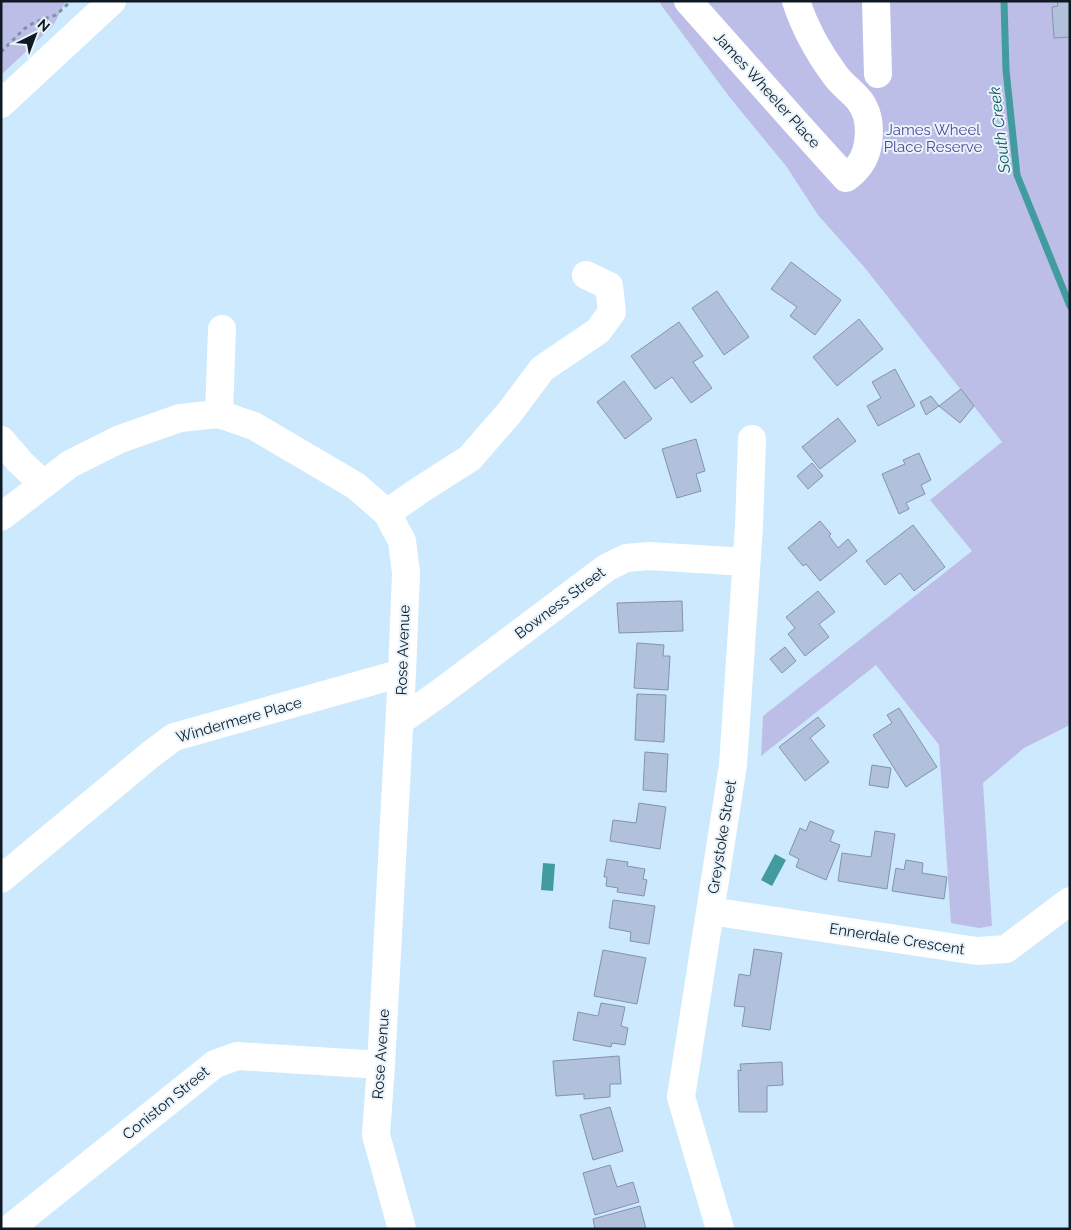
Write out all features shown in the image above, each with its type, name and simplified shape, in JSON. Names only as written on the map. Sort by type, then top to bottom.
[{"type":"street","points":[[1,104],[112,1]]},
{"type":"street","name":"James Wheeler Place","points":[[688,1],[846,178],[858,167],[868,146],[868,118],[860,102],[837,78],[815,46],[796,1]]},
{"type":"street","points":[[876,1],[878,74]]},
{"type":"street","points":[[387,513],[470,458],[510,412],[542,369],[598,331],[612,312],[609,286],[586,275]]},
{"type":"street","points":[[219,414],[222,329]]},
{"type":"street","name":"Rose Avenue","points":[[1,518],[70,464],[120,439],[180,418],[219,414],[254,426],[356,486],[387,513],[402,541],[406,573],[382,1065],[376,1135],[402,1229]]},
{"type":"street","name":"Greystoke Street","points":[[720,1229],[681,1097],[733,765],[752,438]]},
{"type":"street","points":[[1,440],[43,484]]},
{"type":"street","name":"Bowness Street","points":[[400,721],[442,692],[606,568],[626,558],[649,556],[746,562]]},
{"type":"street","name":"Windermere Place","points":[[1,879],[150,754],[174,737],[402,673]]},
{"type":"street","name":"Ennerdale Crescent","points":[[710,911],[977,951],[1006,949],[1070,901]]},
{"type":"street","name":"Coniston Street","points":[[9,1229],[215,1064],[237,1056],[382,1065]]},
{"type":"path","points":[[1,52],[24,29],[35,22],[56,15],[70,1]]},
{"type":"green space","points":[[1,1],[66,1],[53,26],[1,75]]},
{"type":"green space","name":"James Wheel Place Reserve","points":[[660,1],[1070,1],[1070,725],[1024,748],[983,783],[992,926],[979,928],[951,923],[939,745],[876,665],[761,756],[763,716],[972,551],[930,500],[1002,442],[865,268],[818,215],[786,166],[731,99],[661,5]]},
{"type":"shaded area","points":[[775,854],[786,860],[772,886],[761,880]]},
{"type":"shaded area","points":[[543,863],[555,864],[553,891],[541,890]]},
{"type":"building","points":[[1057,1],[1070,1],[1070,37],[1054,38],[1052,7],[1058,6]]},
{"type":"building","points":[[791,262],[841,300],[815,335],[790,316],[797,307],[771,289]]},
{"type":"building","points":[[717,291],[749,337],[724,355],[692,308]]},
{"type":"building","points":[[859,319],[883,349],[837,386],[813,357]]},
{"type":"building","points":[[679,322],[703,356],[693,362],[712,388],[691,403],[672,377],[655,389],[631,356]]},
{"type":"building","points":[[895,369],[915,406],[878,426],[867,406],[881,398],[872,382]]},
{"type":"building","points":[[624,381],[652,419],[625,439],[597,402]]},
{"type":"building","points":[[961,389],[974,406],[960,423],[939,406]]},
{"type":"building","points":[[931,396],[939,406],[926,415],[920,402]]},
{"type":"building","points":[[838,418],[856,441],[820,469],[802,447]]},
{"type":"building","points":[[696,439],[705,471],[696,474],[701,491],[677,498],[662,449]]},
{"type":"building","points":[[919,453],[931,480],[921,485],[925,494],[906,503],[909,509],[899,514],[882,474],[905,464],[903,460]]},
{"type":"building","points":[[812,463],[823,476],[808,489],[797,476]]},
{"type":"building","points":[[820,521],[831,534],[829,536],[838,548],[848,539],[857,551],[820,581],[806,564],[803,566],[788,548]]},
{"type":"building","points":[[913,525],[945,567],[914,591],[900,573],[885,585],[866,561]]},
{"type":"building","points":[[818,591],[835,612],[819,624],[829,637],[805,656],[788,634],[795,628],[786,617]]},
{"type":"building","points":[[682,601],[683,631],[619,633],[617,603]]},
{"type":"building","points":[[637,643],[664,645],[663,656],[670,656],[668,690],[634,688]]},
{"type":"building","points":[[785,647],[796,661],[782,673],[770,659]]},
{"type":"building","points":[[637,694],[666,695],[664,742],[635,740]]},
{"type":"building","points":[[899,708],[937,767],[906,787],[873,735],[892,723],[887,715]]},
{"type":"building","points":[[818,717],[825,726],[810,738],[829,762],[805,781],[779,747]]},
{"type":"building","points":[[645,752],[668,754],[666,792],[643,790]]},
{"type":"building","points":[[872,765],[891,768],[888,788],[869,785]]},
{"type":"building","points":[[639,803],[666,807],[660,849],[610,841],[613,820],[636,823]]},
{"type":"building","points":[[810,821],[834,831],[830,841],[840,845],[826,880],[796,867],[799,859],[789,854],[800,828],[806,831]]},
{"type":"building","points":[[875,831],[895,834],[887,889],[838,881],[842,853],[871,857]]},
{"type":"building","points":[[607,859],[628,862],[627,866],[645,869],[643,879],[647,880],[644,896],[617,892],[618,888],[606,886],[607,877],[604,877]]},
{"type":"building","points":[[906,860],[923,863],[922,873],[947,877],[944,899],[892,891],[896,868],[904,870]]},
{"type":"building","points":[[613,900],[655,906],[649,944],[630,941],[631,932],[609,928]]},
{"type":"building","points":[[754,949],[782,953],[770,1030],[742,1026],[745,1007],[734,1006],[739,974],[750,976]]},
{"type":"building","points":[[603,950],[646,958],[637,1004],[594,996]]},
{"type":"building","points":[[601,1003],[625,1007],[621,1026],[628,1028],[625,1045],[612,1043],[611,1047],[573,1040],[578,1012],[598,1016]]},
{"type":"building","points":[[619,1056],[621,1084],[610,1084],[610,1097],[584,1099],[584,1094],[556,1096],[553,1061]]},
{"type":"building","points":[[782,1062],[783,1085],[767,1086],[767,1112],[739,1112],[738,1070],[741,1071],[740,1064]]},
{"type":"building","points":[[610,1107],[623,1151],[593,1160],[580,1115]]},
{"type":"building","points":[[610,1165],[617,1187],[633,1182],[639,1202],[595,1215],[583,1173]]},
{"type":"building","points":[[640,1206],[646,1229],[595,1229],[593,1219]]},
{"type":"waterway","name":"South Creek","points":[[1004,1],[1006,70],[1017,175],[1070,306]]}]
